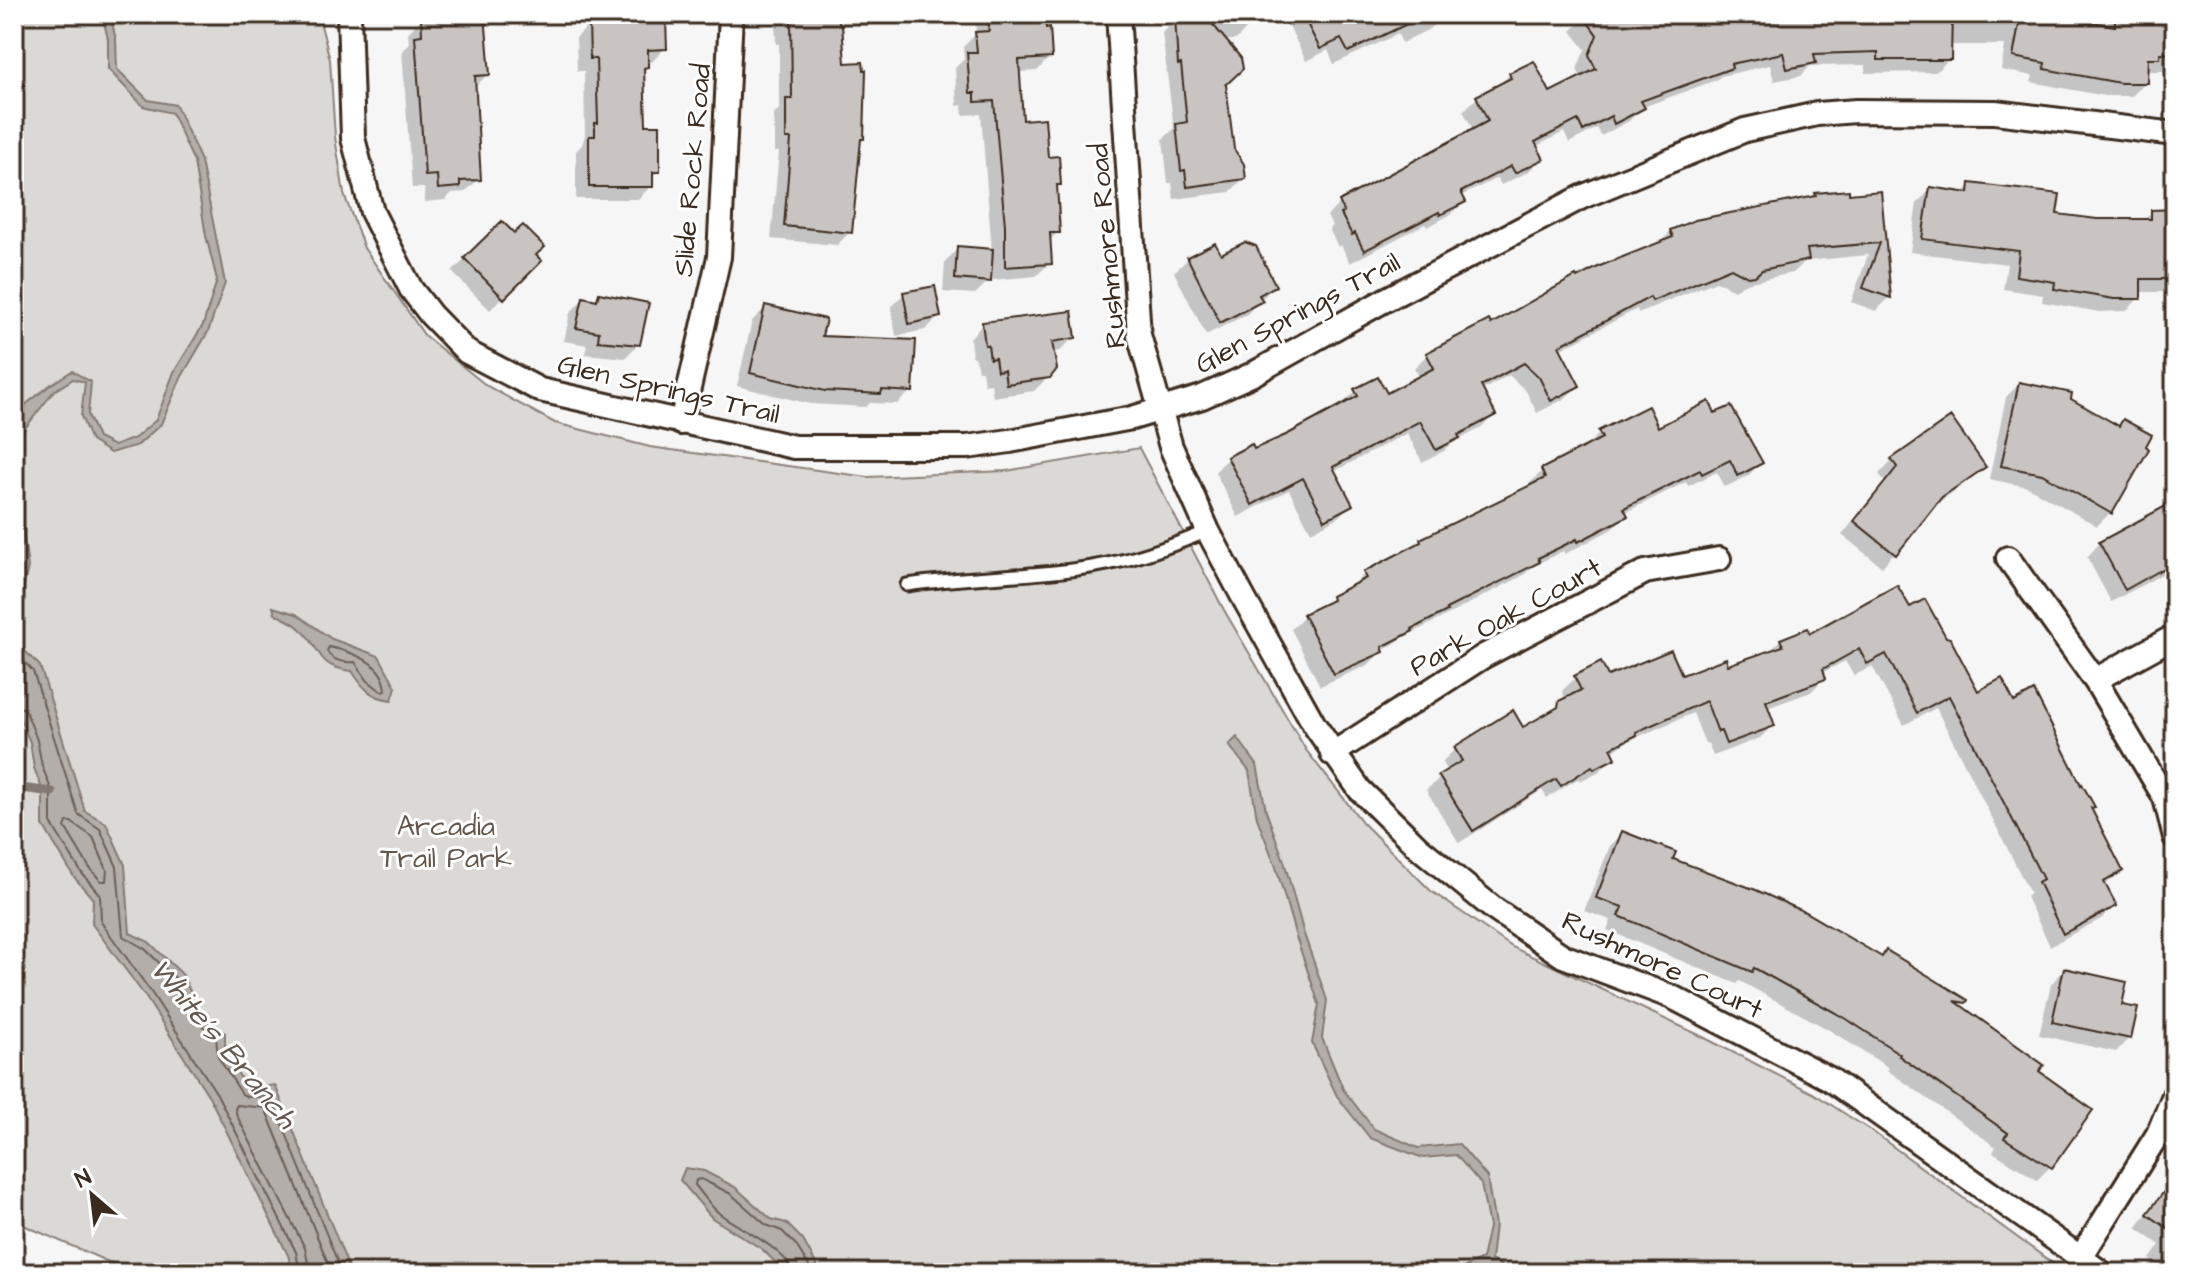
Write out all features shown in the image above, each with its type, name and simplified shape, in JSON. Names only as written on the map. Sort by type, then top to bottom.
[{"type":"street","name":"Glen Springs Trail","points":[[349,14],[353,138],[372,212],[411,289],[467,352],[540,390],[794,447],[938,448],[1010,441],[1132,418],[1202,397],[1253,374],[1385,300],[1582,197],[1745,130],[1817,114],[1856,111],[1980,112],[2175,134]]},
{"type":"street","name":"Slide Rock Road","points":[[681,423],[719,257],[731,14]]},
{"type":"street","name":"Rushmore Road","points":[[1118,14],[1139,335],[1171,447],[1208,531],[1243,597]]},
{"type":"street","points":[[2008,558],[2095,680],[2165,798],[2175,837]]},
{"type":"street","name":"Park Oak Court","points":[[1332,754],[1484,656],[1645,572],[1719,559]]},
{"type":"street","name":"Rushmore Court","points":[[1243,597],[1332,754],[1360,790],[1418,847],[1505,917],[1563,956],[1672,997],[1830,1079],[2102,1273]]},
{"type":"street","points":[[2095,680],[2175,636]]},
{"type":"street","points":[[2081,1257],[2158,1134],[2175,1093]]},
{"type":"lane","points":[[907,585],[1069,570],[1118,562],[1165,549],[1208,531]]},
{"type":"green space","name":"Arcadia Trail Park","points":[[14,14],[311,14],[321,25],[330,60],[335,137],[344,194],[364,248],[425,336],[487,386],[555,423],[650,447],[868,477],[1006,471],[1139,448],[1224,610],[1306,750],[1363,823],[1431,891],[1512,947],[1699,1035],[1813,1093],[1873,1132],[2066,1273],[134,1273],[14,1221]]},
{"type":"water","points":[[102,14],[110,14],[116,40],[117,69],[148,100],[176,105],[201,161],[225,283],[208,332],[181,378],[161,424],[138,445],[110,453],[91,441],[81,416],[85,382],[73,379],[54,391],[23,431],[15,475],[28,567],[14,631],[14,414],[72,371],[91,382],[88,415],[98,438],[114,446],[135,438],[156,420],[174,372],[203,325],[217,280],[194,162],[172,113],[143,106],[108,69],[108,39]]},
{"type":"water","points":[[273,607],[296,614],[332,639],[379,656],[396,687],[392,700],[373,694],[352,671],[340,669],[324,660],[306,634],[275,614]]},
{"type":"water","name":"White's Branch","points":[[14,640],[40,666],[85,811],[106,823],[125,865],[130,933],[149,942],[183,975],[200,1014],[225,1033],[225,1054],[248,1089],[275,1085],[351,1273],[293,1273],[288,1255],[210,1098],[145,996],[92,924],[93,899],[74,877],[43,825],[43,791],[34,768],[30,742],[14,705]]},
{"type":"water","points":[[1237,737],[1257,765],[1266,811],[1327,1000],[1322,1038],[1343,1089],[1374,1129],[1418,1148],[1459,1144],[1487,1177],[1495,1225],[1491,1260],[1514,1273],[1495,1273],[1487,1269],[1480,1273],[1453,1273],[1482,1259],[1489,1227],[1481,1184],[1456,1155],[1423,1158],[1370,1138],[1337,1096],[1312,1043],[1319,1004],[1276,867],[1257,818],[1249,771],[1229,745]]},
{"type":"water","points":[[685,1168],[704,1171],[735,1187],[771,1219],[786,1223],[803,1240],[821,1273],[786,1273],[762,1249],[712,1218],[680,1180]]},
{"type":"building","points":[[485,14],[490,75],[475,76],[481,180],[460,181],[460,187],[438,189],[437,175],[425,176],[415,36],[422,35],[421,17]]},
{"type":"building","points":[[791,14],[839,14],[845,63],[863,62],[866,70],[864,139],[861,139],[852,233],[784,226],[791,139],[786,139],[786,99],[792,99]]},
{"type":"building","points":[[988,14],[1045,14],[1046,28],[1050,27],[1052,58],[1019,60],[1023,120],[1045,118],[1048,157],[1059,156],[1060,233],[1050,233],[1052,264],[1005,267],[1005,226],[994,101],[975,102],[975,93],[970,93],[967,52],[977,52],[975,32],[989,31]]},
{"type":"building","points":[[1182,14],[1204,14],[1241,58],[1243,69],[1226,85],[1234,149],[1244,164],[1246,179],[1187,187],[1185,170],[1181,171],[1176,124],[1187,122],[1181,64],[1178,65],[1175,17],[1182,17]]},
{"type":"building","points":[[1302,14],[1428,14],[1348,52],[1341,39],[1320,49]]},
{"type":"building","points":[[1582,14],[1952,14],[1951,60],[1878,60],[1878,52],[1814,54],[1816,63],[1787,69],[1783,53],[1731,64],[1732,68],[1641,101],[1645,108],[1614,124],[1611,116],[1583,131],[1578,120],[1535,142],[1544,159],[1515,173],[1511,166],[1461,192],[1466,202],[1440,215],[1439,212],[1364,251],[1341,214],[1344,212],[1339,201],[1488,121],[1476,96],[1511,78],[1509,73],[1534,61],[1550,92],[1596,69],[1589,55],[1597,35]]},
{"type":"building","points":[[2021,14],[2062,14],[2062,17],[2115,26],[2115,14],[2175,14],[2175,54],[2160,53],[2160,58],[2148,58],[2147,83],[2120,83],[2044,69],[2045,63],[2013,57]]},
{"type":"building","points":[[666,20],[667,49],[648,50],[648,67],[644,68],[646,125],[660,125],[660,172],[653,172],[653,187],[589,187],[589,136],[595,136],[595,123],[598,123],[596,59],[590,59],[589,22]]},
{"type":"building","points":[[1970,183],[2060,194],[2057,214],[2097,219],[2151,219],[2151,210],[2175,209],[2175,279],[2141,279],[2141,299],[2114,299],[2054,289],[2055,282],[2016,276],[2019,251],[1922,239],[1930,187],[1969,193]]},
{"type":"building","points":[[1849,190],[1849,194],[1881,191],[1891,298],[1863,288],[1880,243],[1807,249],[1809,260],[1762,270],[1748,277],[1731,268],[1652,301],[1650,297],[1559,346],[1580,386],[1551,401],[1539,377],[1524,363],[1481,386],[1496,415],[1458,435],[1460,438],[1436,450],[1420,421],[1333,467],[1353,505],[1325,520],[1303,478],[1252,505],[1227,457],[1252,444],[1254,449],[1288,434],[1358,396],[1354,389],[1378,377],[1387,393],[1434,368],[1426,353],[1489,320],[1491,324],[1576,276],[1673,237],[1670,230],[1695,220],[1816,196],[1815,193]]},
{"type":"building","points":[[502,221],[514,233],[523,225],[545,247],[536,255],[542,261],[504,299],[464,258]]},
{"type":"building","points":[[1245,242],[1256,246],[1276,286],[1259,295],[1263,301],[1220,323],[1187,257],[1215,243],[1221,254]]},
{"type":"building","points":[[957,246],[993,249],[991,282],[955,279]]},
{"type":"building","points":[[935,286],[941,317],[909,324],[903,292]]},
{"type":"building","points":[[599,293],[649,303],[640,345],[598,341],[599,332],[576,328],[583,297],[597,300]]},
{"type":"building","points":[[765,305],[826,319],[822,336],[916,340],[913,392],[825,391],[750,373]]},
{"type":"building","points":[[1072,311],[1076,338],[1052,342],[1057,369],[1050,378],[1006,384],[1004,370],[997,371],[995,358],[990,359],[982,322]]},
{"type":"building","points":[[2019,382],[2072,393],[2071,399],[2119,426],[2123,419],[2152,435],[2146,446],[2149,449],[2112,514],[2042,474],[2001,466]]},
{"type":"building","points":[[1709,401],[1715,413],[1731,406],[1763,463],[1738,476],[1730,460],[1702,474],[1700,470],[1624,508],[1628,516],[1578,542],[1577,539],[1538,558],[1540,562],[1446,609],[1382,647],[1384,652],[1334,674],[1303,614],[1332,600],[1331,596],[1366,578],[1363,572],[1421,542],[1420,539],[1545,478],[1541,469],[1602,438],[1598,431],[1648,406],[1658,427]]},
{"type":"building","points":[[1951,417],[1986,467],[1942,497],[1896,555],[1854,521],[1897,467],[1891,459]]},
{"type":"building","points":[[2175,501],[2175,562],[2125,590],[2099,542]]},
{"type":"building","points":[[1897,585],[1910,607],[1925,599],[1978,691],[2002,678],[2014,702],[2034,691],[2095,807],[2091,808],[2123,871],[2104,882],[2117,906],[2063,934],[2038,882],[2043,879],[1949,696],[1917,713],[1886,654],[1867,664],[1859,649],[1823,669],[1826,679],[1766,701],[1775,726],[1726,744],[1706,701],[1636,732],[1637,735],[1611,748],[1616,758],[1594,769],[1592,766],[1561,786],[1556,779],[1473,831],[1438,775],[1462,761],[1454,747],[1513,710],[1523,727],[1558,707],[1559,701],[1581,690],[1574,676],[1601,662],[1608,676],[1671,650],[1682,675],[1726,658],[1728,665],[1783,646],[1780,639],[1808,628],[1810,633]]},
{"type":"building","points":[[1622,831],[1676,852],[1673,859],[1805,912],[1882,957],[1886,950],[1968,1000],[1966,1003],[1955,1001],[2044,1065],[2039,1071],[2093,1110],[2052,1168],[2004,1138],[2008,1133],[1845,1018],[1754,968],[1752,972],[1619,916],[1623,907],[1596,898]]},
{"type":"building","points":[[2064,968],[2127,982],[2122,1005],[2138,1008],[2131,1039],[2052,1022]]},
{"type":"building","points":[[2175,1177],[2175,1233],[2147,1214]]},
{"type":"waterway","points":[[14,787],[52,792]]}]
